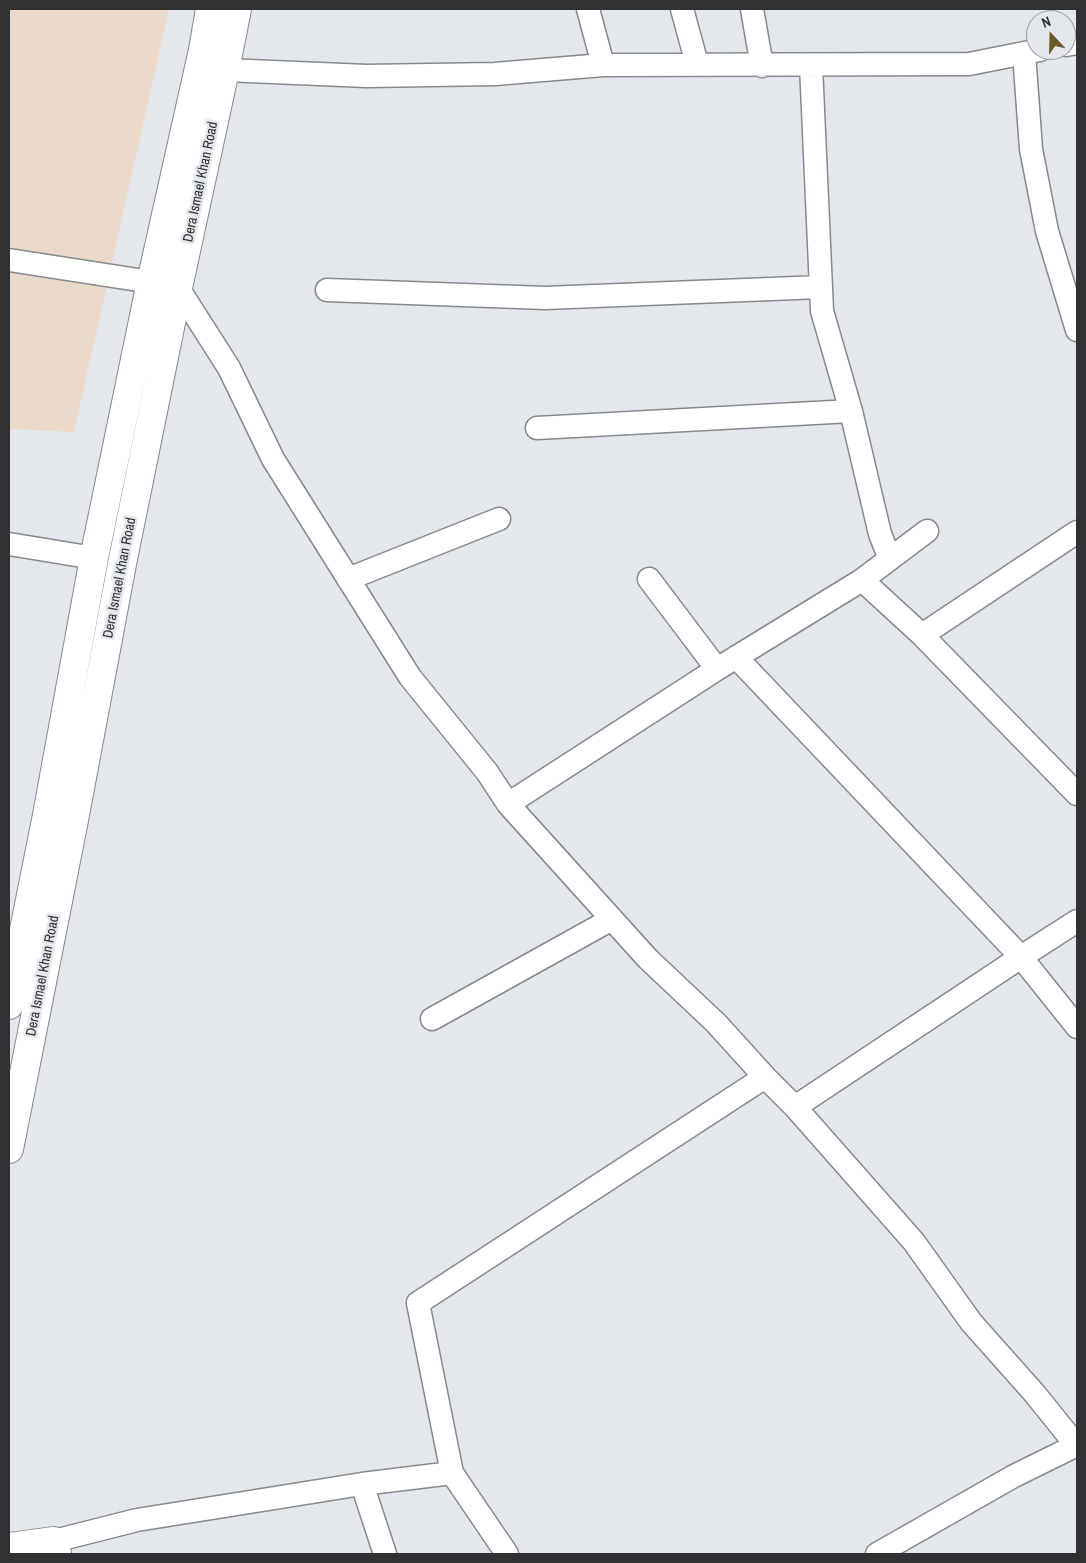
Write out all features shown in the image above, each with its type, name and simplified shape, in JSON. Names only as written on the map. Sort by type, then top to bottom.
[{"type":"main road","name":"Dera Ismael Khan Road","points":[[9,1006],[47,815],[94,558],[151,282],[203,50],[210,9]]},
{"type":"main road","name":"Dera Ismael Khan Road","points":[[9,1149],[15,1086],[74,820],[122,564],[237,9]]},
{"type":"main road","points":[[9,1547],[55,1548]]},
{"type":"street","points":[[588,9],[603,65]]},
{"type":"street","points":[[682,9],[697,64]]},
{"type":"street","points":[[752,9],[762,66]]},
{"type":"street","points":[[225,70],[368,76],[495,74],[603,65],[969,64],[1026,52]]},
{"type":"street","points":[[1032,60],[1031,149],[1047,231],[1077,330]]},
{"type":"street","points":[[811,65],[822,311],[852,411],[880,534],[890,559]]},
{"type":"street","points":[[9,260],[151,282],[178,288],[229,368],[273,458],[410,677],[487,772],[508,804],[648,959],[716,1024],[795,1107],[914,1242],[971,1322],[1035,1394],[1076,1445],[1014,1476],[877,1554]]},
{"type":"street","points":[[327,290],[545,298],[821,287]]},
{"type":"street","points":[[537,428],[852,411]]},
{"type":"street","points":[[348,579],[499,520]]},
{"type":"street","points":[[508,804],[717,669],[862,580],[927,531]]},
{"type":"street","points":[[922,635],[1077,532]]},
{"type":"street","points":[[9,544],[94,558]]},
{"type":"street","points":[[649,579],[717,669]]},
{"type":"street","points":[[862,580],[922,635],[1077,794]]},
{"type":"street","points":[[736,657],[1021,957],[1077,1026]]},
{"type":"street","points":[[432,1019],[612,919]]},
{"type":"street","points":[[795,1107],[1077,921]]},
{"type":"street","points":[[507,1554],[452,1473],[418,1303],[765,1077]]},
{"type":"street","points":[[55,1548],[136,1520],[362,1484],[452,1473]]},
{"type":"street","points":[[362,1484],[385,1554]]},
{"type":"shaded area","points":[[9,9],[169,9],[74,432],[9,429]]}]
